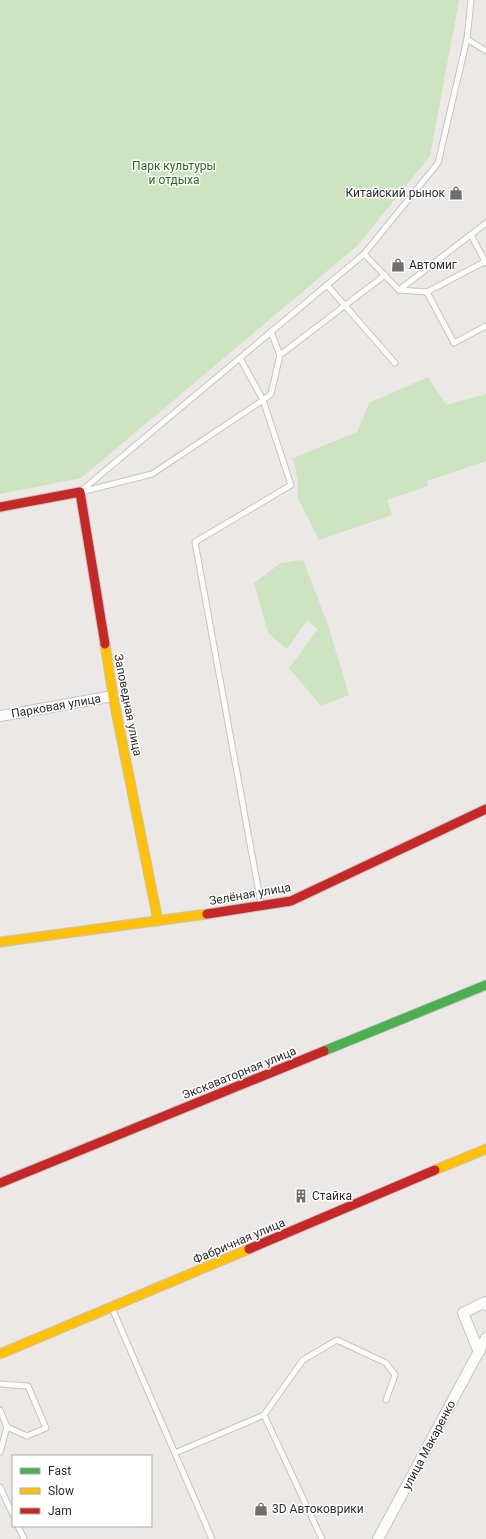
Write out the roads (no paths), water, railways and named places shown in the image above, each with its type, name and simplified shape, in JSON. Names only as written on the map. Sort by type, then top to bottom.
[{"type":"street","points":[[0,507],[80,492]]},
{"type":"street","name":"Заповедная улица","points":[[80,492],[113,696],[158,921]]},
{"type":"street","name":"Парковая улица","points":[[0,716],[113,696]]},
{"type":"street","name":"Зелёная улица","points":[[0,942],[158,921],[291,901],[486,809]]},
{"type":"street","name":"Экскаваторная улица","points":[[0,1183],[486,984]]},
{"type":"street","name":"Фабричная улица","points":[[0,1354],[486,1149]]},
{"type":"street","points":[[479,1352],[462,1313],[484,1302],[486,1305]]},
{"type":"street","name":"улица Макаренко","points":[[378,1539],[486,1338]]},
{"type":"lane","points":[[80,492],[364,254],[438,163],[467,39],[472,0]]},
{"type":"lane","points":[[467,39],[486,51]]},
{"type":"lane","points":[[399,290],[486,223]]},
{"type":"lane","points":[[364,254],[399,290],[427,292],[486,262],[471,235]]},
{"type":"lane","points":[[280,354],[385,275]]},
{"type":"lane","points":[[327,284],[395,363]]},
{"type":"lane","points":[[427,292],[454,343],[486,326]]},
{"type":"lane","points":[[80,492],[152,474],[272,394],[280,354],[271,332]]},
{"type":"lane","points":[[240,358],[263,400],[290,485],[195,542],[261,906]]},
{"type":"lane","points":[[112,1307],[212,1539]]},
{"type":"lane","points":[[175,1453],[264,1415],[303,1360],[337,1340],[386,1363],[395,1375],[386,1400]]},
{"type":"lane","points":[[0,1384],[28,1386],[46,1428],[27,1436],[8,1427],[0,1410]]},
{"type":"lane","points":[[264,1415],[322,1539]]},
{"type":"lane","points":[[0,1452],[8,1427]]},
{"type":"lane","points":[[0,1487],[12,1513]]},
{"type":"lane","points":[[18,1527],[24,1539]]},
{"type":"place","name":"Китайский рынок","points":[[456,193]]},
{"type":"place","name":"Автомиг","points":[[398,265]]},
{"type":"place","name":"Стайка","points":[[301,1196]]},
{"type":"place","name":"3D Автоковрики","points":[[261,1509]]},
{"type":"park label","name":"Парк культуры и отдыха","points":[[174,173]]}]
